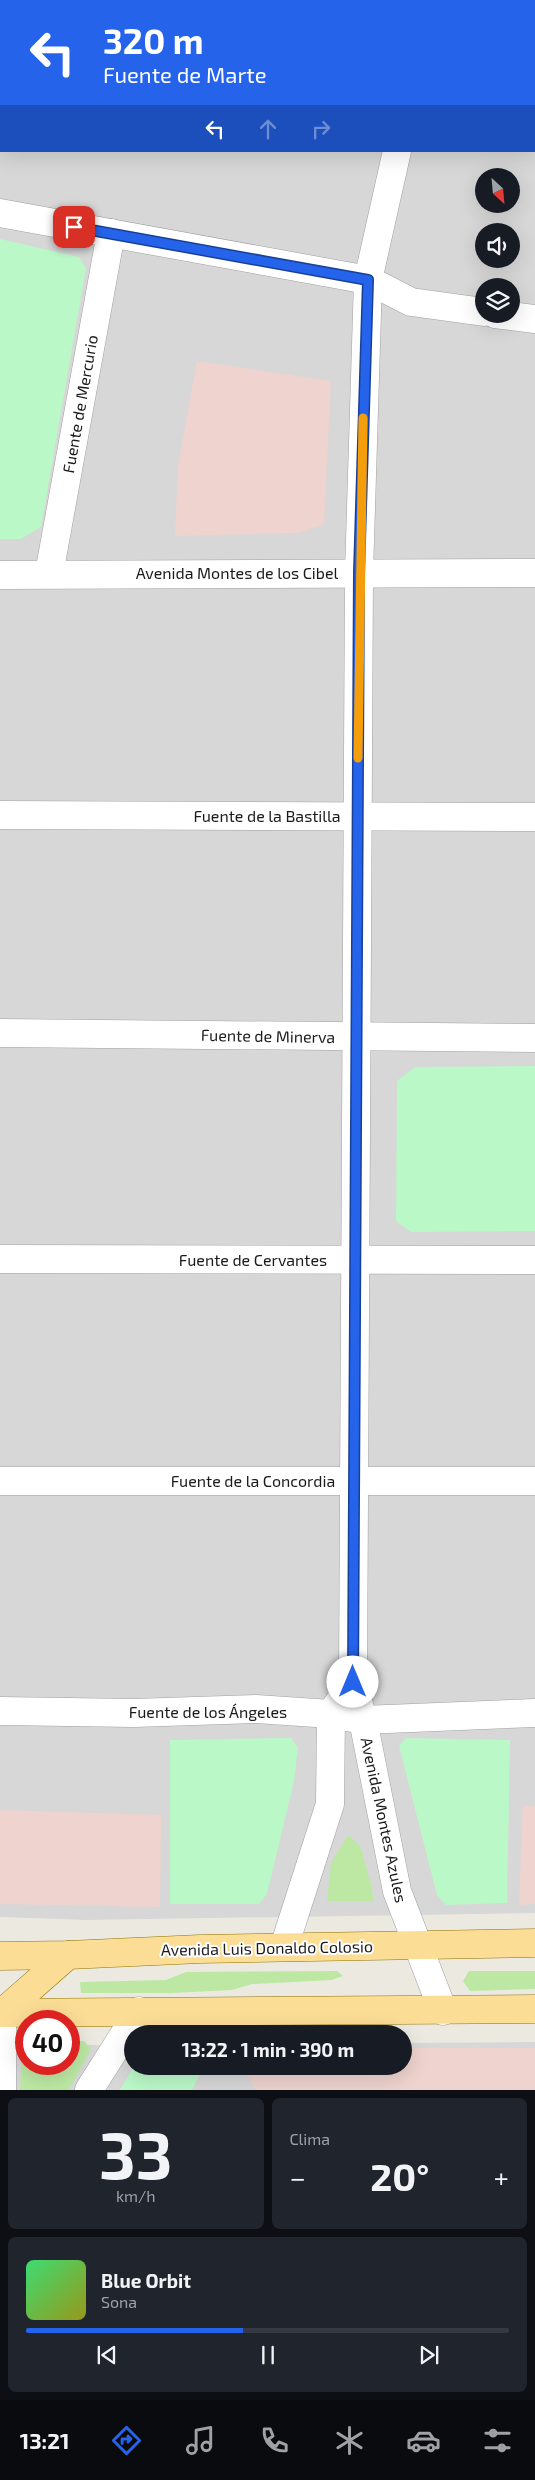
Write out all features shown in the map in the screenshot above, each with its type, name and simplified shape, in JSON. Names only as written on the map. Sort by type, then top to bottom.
[{"type":"main road","name":"Avenida Luis Donaldo Colosio","points":[[0,1956],[284,1947],[535,1942]]},
{"type":"main road","points":[[1,2013],[68,1955]]},
{"type":"main road","points":[[1,2013],[535,2009]]},
{"type":"street","name":"Avenida Montes Azules","points":[[397,152],[368,280],[359,573],[353,1682],[363,1720],[397,1891],[416,1945],[443,2011]]},
{"type":"street","points":[[0,213],[368,280],[412,302],[475,311]]},
{"type":"street","name":"Fuente de Mercurio","points":[[49,574],[111,234]]},
{"type":"street","points":[[520,317],[535,319]]},
{"type":"street","name":"Avenida Montes de los Cibel","points":[[0,575],[535,573]]},
{"type":"street","name":"Fuente de la Bastilla","points":[[0,816],[535,817]]},
{"type":"street","name":"Fuente de Minerva","points":[[0,1033],[535,1038]]},
{"type":"street","name":"Fuente de Cervantes","points":[[0,1259],[535,1260]]},
{"type":"street","name":"Fuente de la Concordia","points":[[0,1481],[535,1481]]},
{"type":"street","points":[[284,1947],[330,1804],[331,1714],[353,1682]]},
{"type":"street","name":"Fuente de los Ángeles","points":[[0,1711],[134,1713],[256,1709],[331,1714],[363,1720],[535,1713]]},
{"type":"street","points":[[88,2090],[139,2011]]},
{"type":"street","points":[[1,2013],[2,2090]]},
{"type":"shaded area","points":[[0,152],[535,152],[535,1913],[86,1920],[0,1917]]},
{"type":"shaded area","points":[[197,361],[331,381],[324,524],[299,533],[175,536],[178,465]]},
{"type":"shaded area","points":[[523,1806],[535,1806],[535,1904],[519,1905]]},
{"type":"shaded area","points":[[0,1810],[161,1815],[160,1907],[0,1904]]},
{"type":"shaded area","points":[[535,2042],[535,2090],[0,2090],[0,2045],[15,2045],[15,2075],[80,2075],[80,2045],[124,2045],[124,2075],[412,2075],[412,2043]]},
{"type":"shaded area","points":[[412,2048],[535,2048],[535,2090],[256,2090],[247,2075],[412,2075]]},
{"type":"green space","points":[[0,239],[79,257],[86,268],[41,527],[21,539],[0,539]]},
{"type":"green space","points":[[535,1066],[535,1231],[411,1232],[396,1221],[397,1081],[415,1067]]},
{"type":"green space","points":[[291,1738],[298,1748],[294,1781],[267,1894],[259,1904],[170,1904],[170,1740]]},
{"type":"green space","points":[[406,1738],[510,1740],[507,1903],[446,1905],[437,1895],[399,1746]]},
{"type":"green space","points":[[348,1835],[361,1847],[372,1889],[373,1901],[327,1901],[331,1863]]},
{"type":"green space","points":[[337,1971],[343,1976],[332,1980],[252,1984],[232,1990],[171,1993],[81,1993],[80,1982],[166,1980],[186,1972]]},
{"type":"green space","points":[[469,1971],[535,1971],[535,1989],[470,1991],[463,1981]]},
{"type":"green space","points":[[80,2041],[84,2041],[91,2049],[80,2070]]},
{"type":"green space","points":[[21,2075],[77,2075],[69,2090],[20,2090]]},
{"type":"green space","points":[[129,2075],[200,2075],[192,2090],[120,2090]]},
{"type":"slow traffic","points":[[358,758],[359,573],[363,418]]},
{"type":"route","points":[[74,227],[368,280],[359,573],[353,1682]]}]
